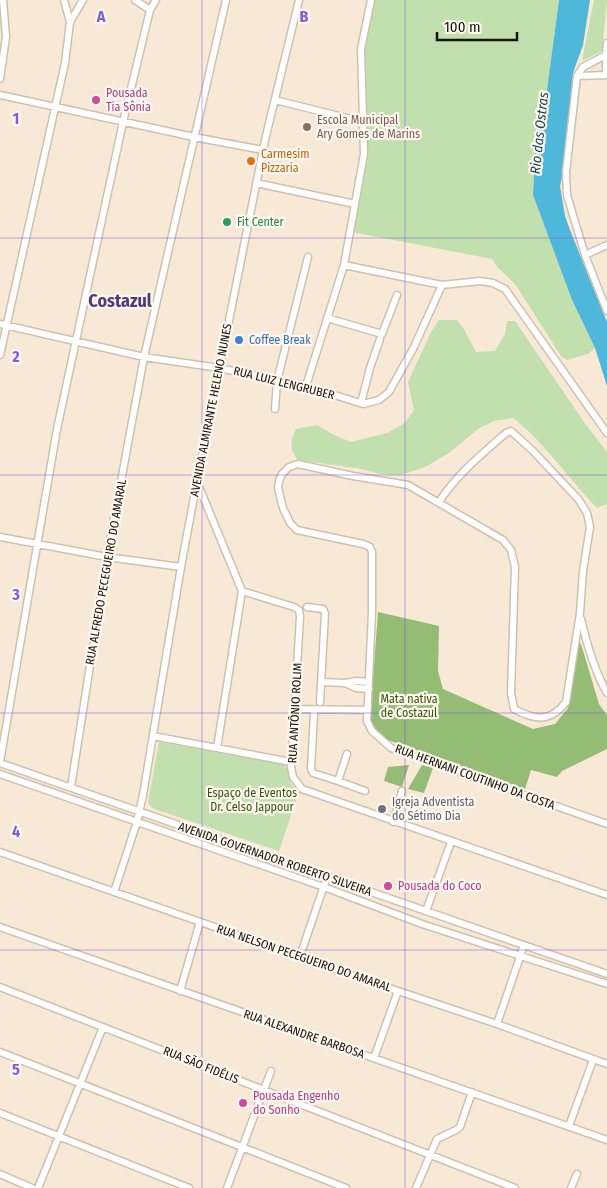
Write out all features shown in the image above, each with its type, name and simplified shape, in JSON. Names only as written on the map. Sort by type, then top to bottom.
[{"type":"street","points":[[0,79],[6,37],[3,0]]},
{"type":"street","points":[[0,355],[3,325],[65,63],[70,22],[64,0]]},
{"type":"street","points":[[70,22],[83,0]]},
{"type":"street","points":[[135,0],[150,10]]},
{"type":"street","points":[[0,763],[57,429],[124,122],[150,10],[156,0]]},
{"type":"street","name":"RUA ALFREDO PECEGUEIRO DO AMARAL","points":[[71,787],[107,557],[144,357],[226,0]]},
{"type":"street","name":"AVENIDA ALMIRANTE HELENO NUNES","points":[[114,892],[140,812],[181,567],[219,368],[256,182],[299,0]]},
{"type":"street","points":[[306,386],[344,265],[364,154],[360,49],[370,0]]},
{"type":"street","points":[[577,76],[606,76],[607,44]]},
{"type":"street","points":[[606,55],[583,68],[577,76],[566,172],[567,195],[585,255],[607,311]]},
{"type":"street","points":[[0,95],[263,150]]},
{"type":"street","points":[[275,100],[363,122]]},
{"type":"street","points":[[256,182],[355,204]]},
{"type":"street","points":[[585,255],[607,245]]},
{"type":"street","points":[[275,409],[277,381],[308,257]]},
{"type":"street","points":[[344,265],[442,285],[480,281],[493,283],[505,289],[607,433]]},
{"type":"street","points":[[380,339],[361,403],[371,403],[379,400],[389,392],[414,347],[442,285]]},
{"type":"street","points":[[327,318],[382,334],[397,295]]},
{"type":"street","name":"RUA LUIZ LENGRUBER","points":[[3,325],[144,357],[219,368],[306,386],[361,403]]},
{"type":"street","points":[[439,502],[451,485],[478,458],[506,432],[513,431],[579,500],[587,513],[590,533],[583,571],[580,613],[597,675],[607,693]]},
{"type":"street","name":"RUA HERNANI COUTINHO DA COSTA","points":[[580,613],[566,702],[558,712],[542,718],[534,718],[514,709],[511,694],[514,558],[511,550],[503,540],[408,485],[298,464],[289,467],[279,481],[278,488],[283,508],[290,524],[298,530],[362,544],[370,547],[372,552],[372,612],[367,710],[367,721],[372,731],[391,748],[607,824]]},
{"type":"street","points":[[197,481],[242,591],[217,748]]},
{"type":"street","points":[[0,537],[107,557],[181,567]]},
{"type":"street","name":"RUA ANTÔNIO ROLIM","points":[[242,591],[299,610],[291,762],[293,777],[302,789],[607,895]]},
{"type":"street","points":[[307,607],[323,609],[325,613],[320,702]]},
{"type":"street","points":[[322,682],[345,683],[356,681],[369,686]]},
{"type":"street","points":[[295,709],[367,710]]},
{"type":"street","points":[[314,714],[311,769],[317,775],[365,791]]},
{"type":"street","points":[[153,736],[291,762]]},
{"type":"street","points":[[338,782],[347,754]]},
{"type":"street","name":"AVENIDA GOVERNADOR ROBERTO SILVEIRA","points":[[0,763],[607,974]]},
{"type":"street","name":"AVENIDA GOVERNADOR ROBERTO SILVEIRA","points":[[0,774],[324,887],[422,924],[607,984]]},
{"type":"street","points":[[393,822],[402,791]]},
{"type":"street","points":[[426,911],[451,842]]},
{"type":"street","name":"RUA NELSON PECEGUEIRO DO AMARAL","points":[[0,852],[607,1064]]},
{"type":"street","points":[[300,956],[327,877]]},
{"type":"street","points":[[180,991],[200,922]]},
{"type":"street","name":"RUA ALEXANDRE BARBOSA","points":[[0,928],[607,1140]]},
{"type":"street","points":[[496,1024],[524,944]]},
{"type":"street","name":"RUA SÃO FIDÉLIS","points":[[0,987],[515,1188]]},
{"type":"street","points":[[374,1058],[398,991]]},
{"type":"street","points":[[38,1188],[103,1027]]},
{"type":"street","points":[[0,1052],[346,1188]]},
{"type":"street","points":[[569,1126],[593,1060]]},
{"type":"street","points":[[227,1188],[271,1071]]},
{"type":"street","points":[[416,1188],[437,1139],[460,1127],[472,1092]]},
{"type":"street","points":[[0,1113],[189,1188]]},
{"type":"street","points":[[0,1174],[32,1188]]},
{"type":"street","points":[[571,1188],[577,1174]]},
{"type":"green space","points":[[372,0],[559,0],[547,90],[536,136],[533,195],[572,300],[595,348],[588,354],[567,360],[561,356],[515,284],[498,268],[492,259],[352,232],[368,152],[363,63]]},
{"type":"green space","points":[[594,0],[607,0],[602,51],[582,61]]},
{"type":"green space","points":[[439,320],[457,320],[476,352],[495,351],[505,334],[507,321],[515,321],[584,422],[607,452],[607,504],[597,508],[536,438],[513,418],[494,421],[478,429],[449,453],[425,467],[401,475],[380,474],[362,469],[298,460],[291,445],[296,429],[317,425],[351,442],[387,433],[405,423],[414,410],[408,382],[431,332]]},
{"type":"green space","name":"Mata nativa de Costazul","points":[[378,612],[439,626],[438,671],[443,689],[533,729],[555,724],[568,708],[578,642],[581,644],[599,704],[607,715],[607,749],[562,771],[557,777],[531,770],[525,789],[385,739],[374,729],[370,718]]},
{"type":"green space","name":"Espaço de Eventos Dr. Celso Jappour","points":[[159,742],[283,764],[287,768],[291,784],[299,792],[279,851],[152,808],[148,803]]},
{"type":"green space","points":[[409,765],[402,787],[384,781],[388,767]]},
{"type":"green space","points":[[422,765],[433,768],[424,793],[408,789]]},
{"type":"water","name":"Rio das Ostras","points":[[559,0],[590,0],[583,45],[573,73],[564,168],[560,186],[565,216],[607,322],[607,386],[595,348],[572,300],[533,195],[536,136],[547,90]]},
{"type":"place","name":"Pousada Tia Sônia","points":[[96,100]]},
{"type":"place","name":"Escola Municipal Ary Gomes de Marins","points":[[307,127]]},
{"type":"place","name":"Carmesim Pizzaria","points":[[251,161]]},
{"type":"place","name":"Fit Center","points":[[227,222]]},
{"type":"place","name":"Coffee Break","points":[[239,340]]},
{"type":"place","name":"Igreja Adventista do Sétimo Dia","points":[[382,809]]},
{"type":"place","name":"Pousada do Coco","points":[[388,886]]},
{"type":"place","name":"Pousada Engenho do Sonho","points":[[243,1103]]},
{"type":"district","name":"Costazul","points":[[120,301]]}]
